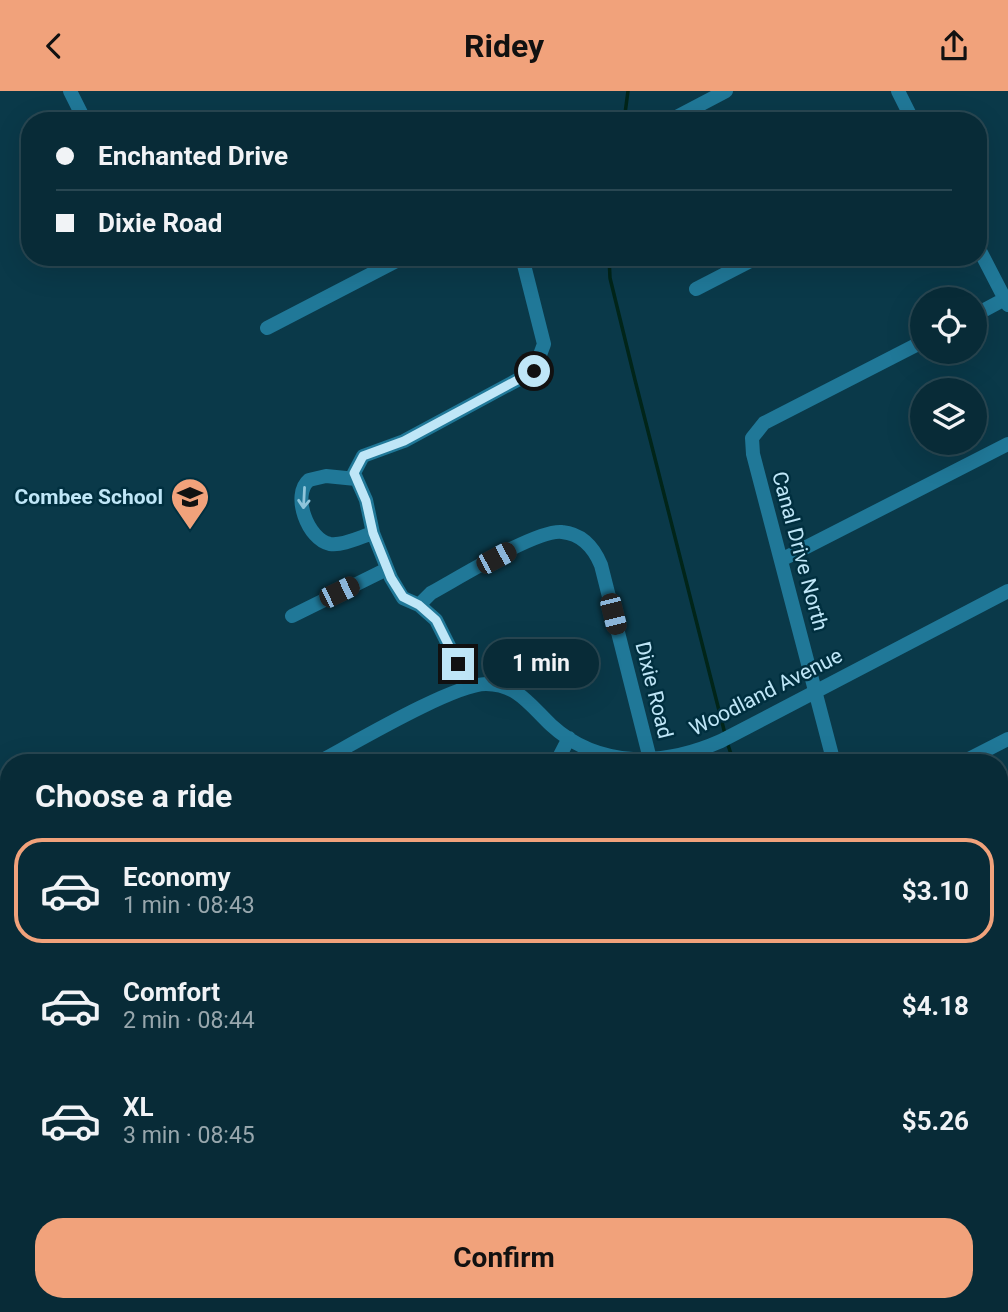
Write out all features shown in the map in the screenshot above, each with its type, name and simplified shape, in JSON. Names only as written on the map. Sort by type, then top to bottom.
[{"type":"street","points":[[70,91],[80,112]]},
{"type":"street","points":[[686,112],[726,91]]},
{"type":"street","points":[[898,91],[908,112]]},
{"type":"street","points":[[987,265],[1006,302],[987,310]]},
{"type":"street","points":[[267,328],[387,266]]},
{"type":"street","points":[[469,686],[436,620],[419,605],[403,597],[387,569],[373,533],[366,501],[354,473],[363,456],[404,441],[534,371],[544,344],[524,266]]},
{"type":"street","points":[[696,289],[741,266]]},
{"type":"street","name":"Canal Drive North","points":[[832,754],[751,446],[756,432],[764,423],[910,348]]},
{"type":"street","points":[[781,560],[1008,444]]},
{"type":"street","points":[[356,479],[326,476],[309,480],[302,495],[304,517],[323,541],[331,544],[373,533]]},
{"type":"street","name":"Dixie Road","points":[[419,605],[431,593],[540,535],[562,531],[582,538],[590,545],[601,565],[649,754]]},
{"type":"street","points":[[292,615],[387,569]]},
{"type":"street","name":"Woodland Avenue","points":[[686,754],[726,738],[1007,593]]},
{"type":"street","name":"Woodland Avenue","points":[[335,754],[469,686],[495,685],[516,690],[569,738],[601,754]]},
{"type":"street","points":[[561,754],[569,738]]},
{"type":"street","points":[[979,754],[1008,739]]},
{"type":"waterway","points":[[625,112],[628,91]]},
{"type":"waterway","points":[[609,266],[635,380],[725,734]]},
{"type":"waterway","points":[[727,742],[731,754]]},
{"type":"place","name":"Combee School","points":[[190,531]]},
{"type":"route","points":[[458,664],[436,620],[419,605],[403,597],[391,578],[354,473],[363,456],[404,441],[534,371]]}]
